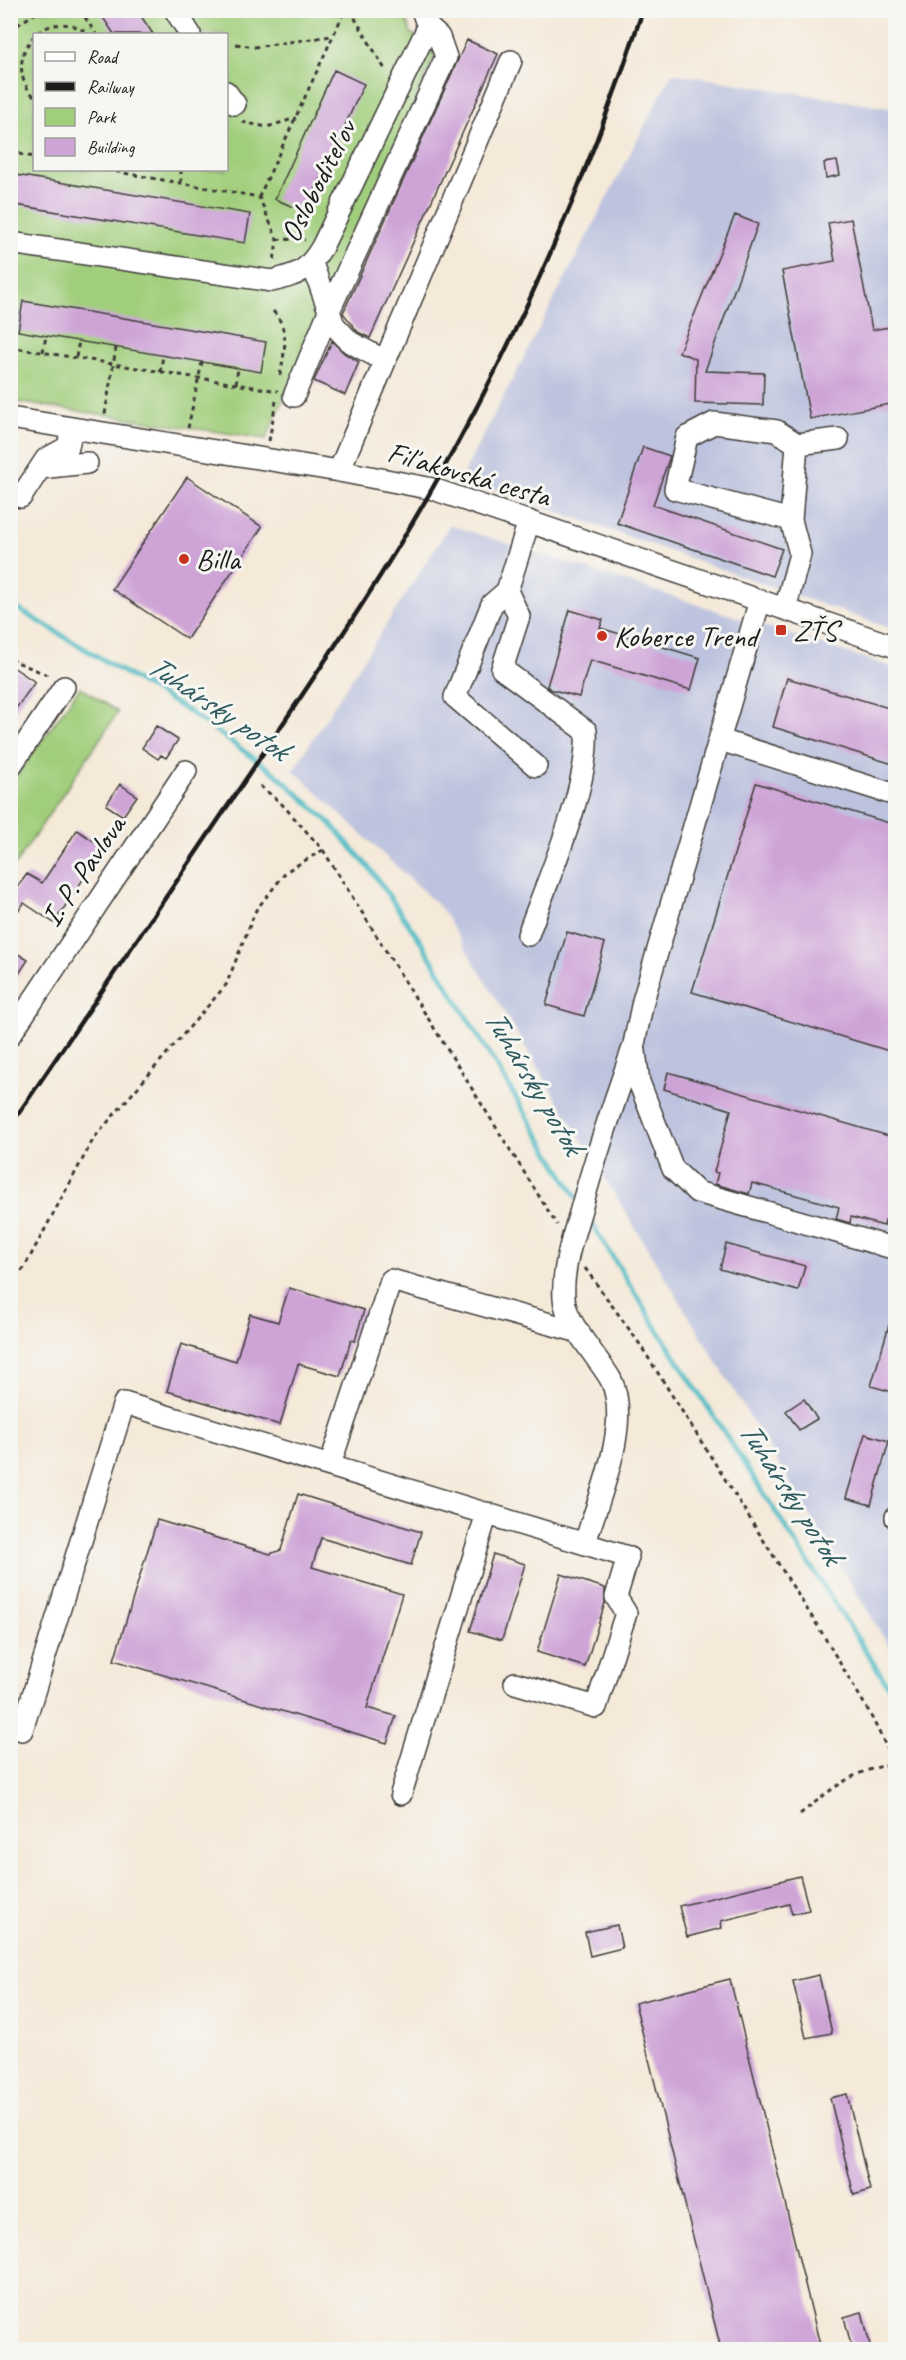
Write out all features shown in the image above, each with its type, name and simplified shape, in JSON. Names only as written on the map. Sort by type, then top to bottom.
[{"type":"street","points":[[175,10],[189,33]]},
{"type":"street","points":[[286,394],[329,311],[446,57],[439,37],[425,19]]},
{"type":"street","name":"Osloboditeľov","points":[[10,243],[272,281],[299,274],[317,255],[425,19]]},
{"type":"street","points":[[339,471],[511,61]]},
{"type":"street","points":[[317,255],[334,325],[350,342],[385,361]]},
{"type":"street","name":"Fiľakovská cesta","points":[[10,418],[70,437],[339,471],[432,489],[896,647]]},
{"type":"street","points":[[791,520],[675,489],[687,437],[714,423],[777,431],[796,444],[838,440]]},
{"type":"street","points":[[21,497],[46,459],[70,437]]},
{"type":"street","points":[[785,609],[800,554],[791,520],[796,444]]},
{"type":"street","points":[[39,469],[87,463]]},
{"type":"street","points":[[529,521],[507,591],[492,604],[455,697],[536,766]]},
{"type":"street","points":[[507,591],[519,616],[502,669],[586,730],[588,751],[573,806],[528,935]]},
{"type":"street","points":[[585,1543],[616,1436],[619,1406],[611,1381],[579,1332],[564,1300],[572,1240],[596,1152],[634,1044],[643,1001],[760,600]]},
{"type":"street","points":[[10,767],[64,687]]},
{"type":"street","points":[[720,740],[896,795]]},
{"type":"street","name":"I. P. Pavlova","points":[[10,1035],[186,771]]},
{"type":"street","points":[[634,1044],[639,1082],[673,1169],[697,1192],[896,1249]]},
{"type":"street","points":[[330,1465],[391,1280],[579,1332]]},
{"type":"street","points":[[22,1730],[124,1403],[628,1557],[616,1597],[626,1613],[596,1707],[515,1683]]},
{"type":"street","points":[[401,1794],[487,1514]]},
{"type":"path","points":[[10,30],[40,10]]},
{"type":"path","points":[[80,10],[95,33]]},
{"type":"path","points":[[272,281],[277,239],[260,197],[345,10]]},
{"type":"path","points":[[350,10],[390,78]]},
{"type":"path","points":[[65,18],[74,21],[88,33]]},
{"type":"path","points":[[23,22],[27,27]]},
{"type":"path","points":[[236,44],[254,47],[333,36]]},
{"type":"path","points":[[18,80],[33,95]]},
{"type":"path","points":[[234,106],[267,127],[296,118]]},
{"type":"path","points":[[10,152],[33,156]]},
{"type":"path","points":[[113,171],[260,197]]},
{"type":"path","points":[[181,171],[181,183]]},
{"type":"path","points":[[277,239],[302,239],[317,255]]},
{"type":"path","points":[[268,446],[286,394],[284,327],[273,310]]},
{"type":"path","points":[[43,352],[46,336]]},
{"type":"path","points":[[76,358],[79,342]]},
{"type":"path","points":[[10,347],[286,394]]},
{"type":"path","points":[[105,419],[116,348]]},
{"type":"path","points":[[160,372],[163,356]]},
{"type":"path","points":[[187,433],[202,362]]},
{"type":"path","points":[[236,384],[238,368]]},
{"type":"path","points":[[10,659],[58,679],[64,687]]},
{"type":"path","points":[[260,786],[280,802],[323,850],[782,1567],[868,1710],[895,1765],[867,1768],[857,1773],[800,1814]]},
{"type":"path","points":[[10,1285],[24,1268],[94,1138],[226,985],[256,910],[287,871],[323,850]]},
{"type":"shaded area","points":[[672,73],[895,109],[895,630],[461,478]]},
{"type":"shaded area","points":[[450,525],[895,668],[895,1656],[441,908],[293,770]]},
{"type":"green space","points":[[10,11],[403,11],[411,33],[437,50],[266,439],[11,401]]},
{"type":"green space","points":[[80,687],[118,712],[11,871],[11,784]]},
{"type":"building","points":[[98,10],[137,10],[152,33],[113,33]]},
{"type":"building","points":[[467,40],[498,54],[370,338],[358,332],[343,313]]},
{"type":"building","points":[[334,70],[364,84],[305,212],[275,199]]},
{"type":"building","points":[[837,161],[840,175],[826,178],[824,163]]},
{"type":"building","points":[[10,174],[250,214],[245,243],[10,204]]},
{"type":"building","points":[[735,215],[758,224],[705,371],[764,373],[763,405],[695,403],[696,359],[679,352]]},
{"type":"building","points":[[851,219],[872,330],[896,326],[896,403],[810,419],[782,271],[835,261],[828,223]]},
{"type":"building","points":[[23,301],[266,342],[261,372],[18,331]]},
{"type":"building","points":[[332,341],[344,353],[359,362],[345,395],[314,381]]},
{"type":"building","points":[[643,447],[670,456],[653,505],[782,549],[772,576],[617,523]]},
{"type":"building","points":[[187,477],[262,527],[187,639],[112,589]]},
{"type":"building","points":[[570,610],[603,620],[600,628],[700,658],[691,690],[590,660],[579,697],[550,689],[547,686]]},
{"type":"building","points":[[10,665],[35,682],[10,717]]},
{"type":"building","points":[[787,678],[896,710],[896,765],[773,727]]},
{"type":"building","points":[[156,726],[178,740],[166,758],[161,755],[158,759],[142,748]]},
{"type":"building","points":[[756,783],[896,825],[896,1053],[692,992]]},
{"type":"building","points":[[120,784],[137,796],[123,816],[106,805]]},
{"type":"building","points":[[77,830],[104,848],[54,923],[24,903],[19,910],[10,904],[10,897],[27,874],[42,883]]},
{"type":"building","points":[[567,932],[605,943],[584,1016],[546,1005]]},
{"type":"building","points":[[10,949],[28,960],[10,987]]},
{"type":"building","points":[[668,1072],[896,1138],[896,1223],[885,1220],[884,1226],[851,1217],[850,1223],[836,1219],[839,1207],[752,1183],[749,1194],[715,1184],[718,1173],[714,1172],[731,1110],[664,1089]]},
{"type":"building","points":[[726,1244],[805,1266],[798,1291],[720,1269]]},
{"type":"building","points":[[289,1288],[364,1310],[355,1341],[351,1340],[340,1376],[298,1364],[280,1425],[167,1391],[181,1344],[236,1361],[250,1314],[278,1322]]},
{"type":"building","points":[[892,1315],[896,1316],[896,1393],[871,1386]]},
{"type":"building","points":[[804,1399],[817,1419],[799,1430],[786,1411]]},
{"type":"building","points":[[865,1434],[889,1441],[871,1505],[846,1498]]},
{"type":"building","points":[[298,1494],[421,1532],[411,1565],[321,1538],[312,1567],[402,1594],[367,1708],[396,1716],[387,1743],[114,1660],[157,1520],[270,1554],[281,1550]]},
{"type":"building","points":[[493,1554],[525,1564],[502,1640],[470,1631]]},
{"type":"building","points":[[561,1574],[605,1588],[605,1603],[585,1667],[537,1652]]},
{"type":"building","points":[[800,1876],[809,1910],[792,1914],[789,1904],[721,1921],[722,1928],[687,1937],[679,1906]]},
{"type":"building","points":[[617,1925],[622,1948],[590,1956],[585,1932]]},
{"type":"building","points":[[819,1975],[832,2033],[806,2038],[793,1981]]},
{"type":"building","points":[[730,1979],[821,2349],[721,2349],[635,2003]]},
{"type":"building","points":[[847,2094],[870,2190],[854,2195],[830,2098]]},
{"type":"building","points":[[862,2312],[871,2349],[852,2349],[844,2317]]},
{"type":"waterway","name":"Tuhársky potok","points":[[10,604],[188,711],[276,774],[329,822],[371,870],[421,942],[577,1198]]},
{"type":"waterway","name":"Tuhársky potok","points":[[586,1214],[658,1330],[896,1698]]},
{"type":"railway","points":[[10,1126],[323,664],[390,560],[432,489],[494,374],[550,255],[599,134],[643,10]]},
{"type":"place","name":"Billa","points":[[184,559]]},
{"type":"place","name":"ZŤS","points":[[781,630]]},
{"type":"place","name":"Koberce Trend","points":[[602,636]]}]
